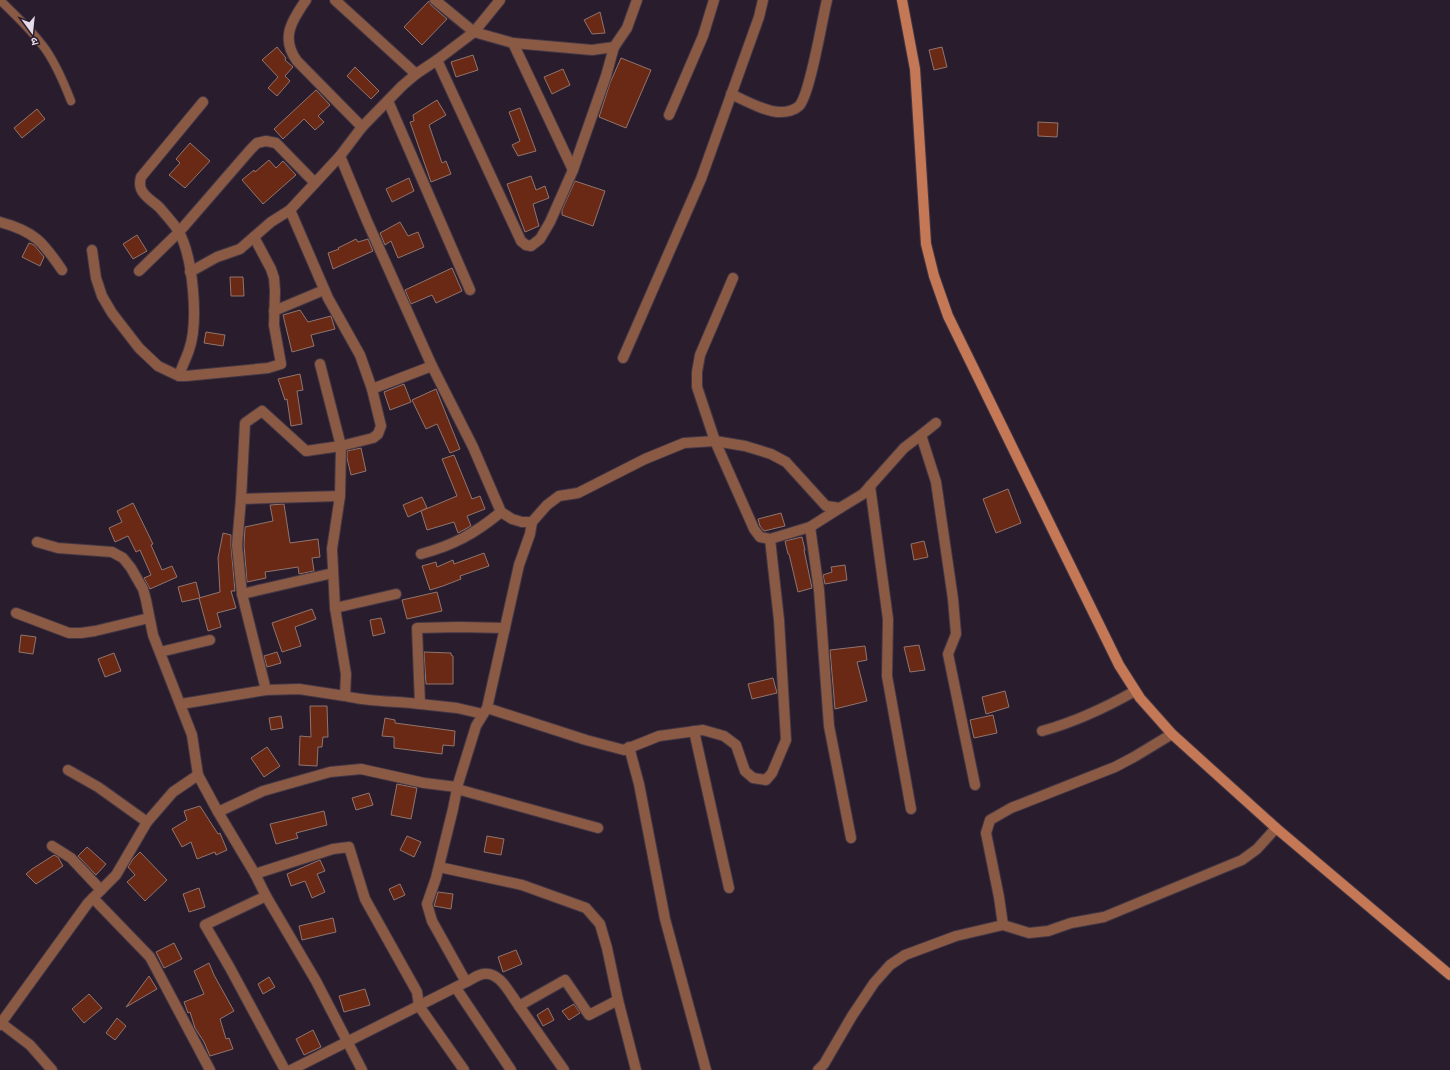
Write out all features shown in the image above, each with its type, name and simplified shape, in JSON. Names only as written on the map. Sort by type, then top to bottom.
[{"type":"street","points":[[306,0],[295,16],[290,29],[290,52],[362,127]]},
{"type":"street","points":[[335,0],[416,74]]},
{"type":"street","points":[[435,0],[474,32],[513,43],[592,50],[614,47]]},
{"type":"street","points":[[190,272],[217,257],[240,249],[271,222],[290,210],[340,156],[362,127],[388,101],[416,74],[474,32],[500,0]]},
{"type":"street","points":[[437,60],[521,241],[530,246],[540,239],[550,222],[572,170],[606,76],[614,47],[627,28],[637,0]]},
{"type":"street","points":[[669,115],[703,36],[714,0]]},
{"type":"street","points":[[623,358],[701,179],[759,17],[763,0]]},
{"type":"street","points":[[731,94],[769,111],[781,112],[792,110],[799,106],[808,89],[827,0]]},
{"type":"street","points":[[902,0],[915,70],[926,244],[934,276],[948,316],[1119,665],[1140,698],[1172,734],[1276,828],[1450,975]]},
{"type":"street","points":[[513,43],[572,170]]},
{"type":"street","points":[[388,101],[470,290]]},
{"type":"street","points":[[179,376],[189,349],[193,323],[194,303],[190,272],[179,232],[161,210],[141,190],[140,184],[141,176],[203,102]]},
{"type":"street","points":[[139,271],[179,232],[257,143],[266,141],[276,143],[315,183]]},
{"type":"street","points":[[340,156],[367,221],[432,366],[473,447],[500,512],[512,519],[522,522],[532,522]]},
{"type":"street","points":[[266,690],[242,594],[237,545],[242,499],[245,423],[262,411],[306,451],[341,446],[373,438],[378,434],[381,426],[372,388],[360,355],[324,290],[290,210]]},
{"type":"street","points":[[0,222],[32,234],[49,251],[62,270]]},
{"type":"street","points":[[92,250],[96,278],[102,296],[112,313],[139,348],[158,366],[179,376],[198,376],[268,368],[281,364],[274,325],[275,291],[271,269],[254,237]]},
{"type":"street","points":[[733,278],[700,355],[697,372],[697,387],[715,441],[754,529],[760,537],[770,539],[810,527],[863,494],[904,448],[936,423]]},
{"type":"street","points":[[274,311],[324,290]]},
{"type":"street","points":[[320,364],[341,446],[340,496],[332,549],[335,608],[346,674],[345,696]]},
{"type":"street","points":[[372,388],[432,366]]},
{"type":"street","points":[[921,435],[936,482],[953,599],[956,634],[948,654],[975,785]]},
{"type":"street","points":[[466,982],[432,921],[426,904],[439,867],[457,788],[476,726],[485,711],[519,565],[530,534],[532,522],[547,505],[559,496],[578,493],[645,459],[684,443],[715,441],[745,446],[770,454],[786,462],[826,506],[840,508]]},
{"type":"street","points":[[870,486],[888,619],[887,676],[911,809]]},
{"type":"street","points":[[242,499],[340,496]]},
{"type":"street","points":[[421,554],[438,550],[465,538],[482,528],[500,512]]},
{"type":"street","points":[[810,527],[819,590],[828,726],[851,838]]},
{"type":"street","points":[[180,704],[266,690],[299,689],[345,696],[360,700],[394,701],[485,711],[624,750],[659,736],[703,730],[724,736],[736,745],[745,771],[753,778],[766,780],[772,773],[786,740],[779,620],[770,539]]},
{"type":"street","points":[[37,542],[58,548],[112,552],[123,558],[132,568],[143,589],[153,635],[192,735],[198,775],[316,981],[362,1070]]},
{"type":"street","points":[[242,594],[333,573]]},
{"type":"street","points":[[335,608],[396,594]]},
{"type":"street","points":[[16,613],[69,633],[81,634],[149,618]]},
{"type":"street","points":[[420,704],[417,628],[505,628]]},
{"type":"street","points":[[160,652],[210,640]]},
{"type":"street","points":[[1042,732],[1063,726],[1104,708],[1135,691]]},
{"type":"street","points":[[694,731],[729,888]]},
{"type":"street","points":[[1003,925],[986,832],[990,820],[1011,808],[1115,767],[1172,734]]},
{"type":"street","points":[[629,747],[638,784],[665,919],[706,1070]]},
{"type":"street","points":[[218,812],[263,791],[330,772],[361,768],[424,783],[457,788],[598,828]]},
{"type":"street","points":[[68,770],[98,787],[147,822]]},
{"type":"street","points":[[52,1070],[30,1045],[0,1024],[71,925],[93,898],[116,875],[147,822],[173,792],[198,775]]},
{"type":"street","points":[[818,1070],[824,1064],[852,1016],[874,983],[890,965],[904,955],[956,936],[1003,925],[1030,933],[1048,931],[1071,923],[1104,917],[1242,860],[1257,849],[1276,828]]},
{"type":"street","points":[[52,846],[71,858],[102,890]]},
{"type":"street","points":[[255,874],[334,849],[349,847],[366,899],[417,992],[419,1006],[464,1070]]},
{"type":"street","points":[[439,867],[522,885],[586,908],[600,924],[636,1070]]},
{"type":"street","points":[[266,896],[205,925],[230,968],[284,1070]]},
{"type":"street","points":[[93,898],[150,958],[210,1070]]},
{"type":"street","points":[[291,1070],[482,974],[492,973],[498,977],[564,1070]]},
{"type":"street","points":[[519,1006],[565,980],[589,1015],[618,1000]]},
{"type":"street","points":[[456,988],[511,1070]]},
{"type":"lane","points":[[0,0],[34,34],[47,51],[60,74],[71,101]]},
{"type":"building","points":[[429,1],[431,5],[447,19],[422,45],[404,27]]},
{"type":"building","points":[[600,12],[605,33],[592,34],[584,20]]},
{"type":"building","points":[[277,47],[286,58],[285,60],[293,67],[285,76],[290,81],[277,96],[268,88],[278,77],[262,60]]},
{"type":"building","points":[[942,47],[947,67],[934,70],[929,50]]},
{"type":"building","points":[[473,55],[478,70],[456,77],[451,62]]},
{"type":"building","points":[[621,58],[651,70],[626,128],[599,117],[610,83]]},
{"type":"building","points":[[355,67],[379,91],[371,99],[347,76]]},
{"type":"building","points":[[563,69],[570,85],[552,94],[544,77]]},
{"type":"building","points":[[316,90],[330,105],[318,116],[324,122],[315,130],[304,119],[283,139],[274,129]]},
{"type":"building","points":[[437,100],[446,115],[429,125],[442,163],[446,161],[451,174],[431,182],[410,122],[414,121],[413,115]]},
{"type":"building","points":[[520,108],[536,151],[518,156],[512,145],[520,141],[509,112]]},
{"type":"building","points":[[37,109],[45,119],[22,138],[14,128]]},
{"type":"building","points":[[1038,122],[1058,123],[1057,137],[1038,136]]},
{"type":"building","points":[[190,143],[210,161],[185,188],[169,175],[180,163],[176,159]]},
{"type":"building","points":[[269,160],[276,168],[283,161],[296,175],[263,204],[242,180],[254,170],[255,172]]},
{"type":"building","points":[[531,176],[536,190],[545,186],[549,198],[533,204],[539,226],[525,232],[507,184]]},
{"type":"building","points":[[409,178],[414,191],[392,202],[386,189]]},
{"type":"building","points":[[575,181],[605,191],[593,226],[562,215],[562,210]]},
{"type":"building","points":[[400,222],[408,236],[418,232],[424,247],[398,258],[391,241],[385,245],[380,233]]},
{"type":"building","points":[[137,235],[147,251],[133,259],[123,244]]},
{"type":"building","points":[[356,239],[358,242],[368,239],[373,251],[333,269],[328,253],[339,249],[338,248]]},
{"type":"building","points":[[29,243],[34,245],[44,257],[40,266],[22,257]]},
{"type":"building","points":[[452,268],[462,291],[436,303],[432,295],[411,304],[405,290]]},
{"type":"building","points":[[230,277],[243,277],[244,296],[231,296]]},
{"type":"building","points":[[300,310],[308,322],[331,316],[335,329],[311,335],[314,346],[292,352],[283,315]]},
{"type":"building","points":[[206,332],[225,335],[223,346],[204,343]]},
{"type":"building","points":[[300,374],[303,390],[297,391],[302,424],[291,426],[287,399],[285,400],[278,379]]},
{"type":"building","points":[[404,384],[411,402],[390,410],[384,392]]},
{"type":"building","points":[[436,389],[460,449],[450,453],[437,424],[426,429],[412,400]]},
{"type":"building","points":[[361,448],[366,471],[351,475],[347,451]]},
{"type":"building","points":[[454,455],[472,499],[480,496],[485,509],[467,516],[471,526],[458,533],[454,522],[427,530],[421,511],[457,496],[442,459]]},
{"type":"building","points":[[1008,489],[1021,523],[996,533],[983,499]]},
{"type":"building","points":[[422,497],[427,508],[408,517],[403,505]]},
{"type":"building","points":[[133,503],[153,544],[151,545],[162,570],[172,566],[177,577],[150,589],[144,578],[151,575],[140,550],[136,552],[128,536],[115,542],[109,528],[122,522],[117,511]]},
{"type":"building","points":[[284,504],[290,543],[318,539],[320,557],[312,558],[314,571],[299,574],[298,567],[265,572],[266,578],[247,582],[244,545],[245,527],[273,521],[270,505]]},
{"type":"building","points":[[781,513],[785,526],[764,531],[760,526],[758,519]]},
{"type":"building","points":[[223,533],[231,535],[235,591],[231,591],[236,608],[217,613],[221,627],[208,631],[199,598],[220,592],[218,558]]},
{"type":"building","points":[[802,537],[812,588],[798,592],[785,541]]},
{"type":"building","points":[[924,541],[928,557],[914,560],[911,544]]},
{"type":"building","points":[[484,553],[489,566],[460,576],[461,579],[430,590],[422,566],[436,562],[437,567],[453,560],[454,564]]},
{"type":"building","points":[[845,565],[847,580],[825,584],[823,575],[832,572],[831,567]]},
{"type":"building","points":[[196,582],[200,598],[182,602],[178,587]]},
{"type":"building","points":[[437,592],[442,611],[407,619],[402,600]]},
{"type":"building","points":[[312,609],[316,619],[295,627],[301,646],[282,652],[272,623]]},
{"type":"building","points":[[381,618],[385,633],[373,636],[370,620]]},
{"type":"building","points":[[21,635],[36,637],[33,654],[19,652]]},
{"type":"building","points":[[919,645],[925,670],[910,672],[904,647]]},
{"type":"building","points":[[865,646],[867,660],[857,662],[867,701],[835,709],[830,650]]},
{"type":"building","points":[[277,652],[281,663],[267,667],[264,656]]},
{"type":"building","points":[[424,652],[451,653],[453,656],[453,684],[426,684]]},
{"type":"building","points":[[114,653],[121,671],[105,677],[98,659]]},
{"type":"building","points":[[773,678],[777,693],[752,699],[748,684]]},
{"type":"building","points":[[1005,691],[1009,707],[986,714],[982,697]]},
{"type":"building","points":[[310,706],[327,706],[328,737],[323,737],[322,747],[318,747],[317,766],[299,765],[300,736],[311,737]]},
{"type":"building","points":[[993,715],[997,733],[974,738],[970,720]]},
{"type":"building","points":[[281,716],[283,728],[271,730],[269,718]]},
{"type":"building","points":[[385,718],[395,720],[395,723],[455,731],[454,746],[443,745],[442,754],[394,748],[394,737],[382,736]]},
{"type":"building","points":[[267,747],[280,766],[264,777],[251,758]]},
{"type":"building","points":[[397,784],[417,788],[411,819],[391,815]]},
{"type":"building","points":[[369,793],[373,805],[356,810],[352,798]]},
{"type":"building","points":[[200,806],[218,834],[220,833],[227,850],[216,855],[215,852],[197,859],[191,842],[182,847],[172,829],[187,820],[184,811]]},
{"type":"building","points":[[324,811],[327,825],[296,833],[298,838],[276,844],[270,824]]},
{"type":"building","points":[[407,836],[421,842],[414,857],[400,850]]},
{"type":"building","points":[[487,836],[504,839],[501,855],[484,852]]},
{"type":"building","points":[[87,847],[106,864],[96,875],[78,856]]},
{"type":"building","points":[[140,852],[167,880],[145,901],[127,882],[135,875],[128,867]]},
{"type":"building","points":[[54,855],[58,857],[63,866],[36,884],[26,874]]},
{"type":"building","points":[[320,860],[325,871],[317,874],[325,892],[312,898],[305,881],[291,886],[287,874]]},
{"type":"building","points":[[400,884],[405,895],[394,900],[389,889]]},
{"type":"building","points":[[199,888],[205,907],[189,912],[183,894]]},
{"type":"building","points":[[438,892],[453,894],[451,909],[434,906]]},
{"type":"building","points":[[333,918],[336,932],[302,940],[299,926]]},
{"type":"building","points":[[174,943],[182,959],[164,968],[156,952]]},
{"type":"building","points":[[516,950],[522,964],[503,972],[498,957]]},
{"type":"building","points":[[209,963],[234,1011],[220,1019],[226,1039],[229,1038],[233,1049],[210,1056],[204,1042],[195,1028],[190,1012],[188,1013],[184,1002],[204,994],[194,971]]},
{"type":"building","points":[[149,976],[157,989],[126,1007]]},
{"type":"building","points":[[269,977],[275,987],[263,994],[258,984]]},
{"type":"building","points":[[365,989],[370,1005],[344,1012],[339,996]]},
{"type":"building","points":[[89,994],[102,1008],[84,1023],[72,1009]]},
{"type":"building","points":[[574,1004],[580,1013],[569,1020],[562,1011]]},
{"type":"building","points":[[548,1008],[554,1020],[543,1026],[537,1015]]},
{"type":"building","points":[[117,1018],[126,1026],[115,1040],[106,1033]]},
{"type":"building","points":[[313,1030],[321,1047],[304,1055],[296,1039]]}]
